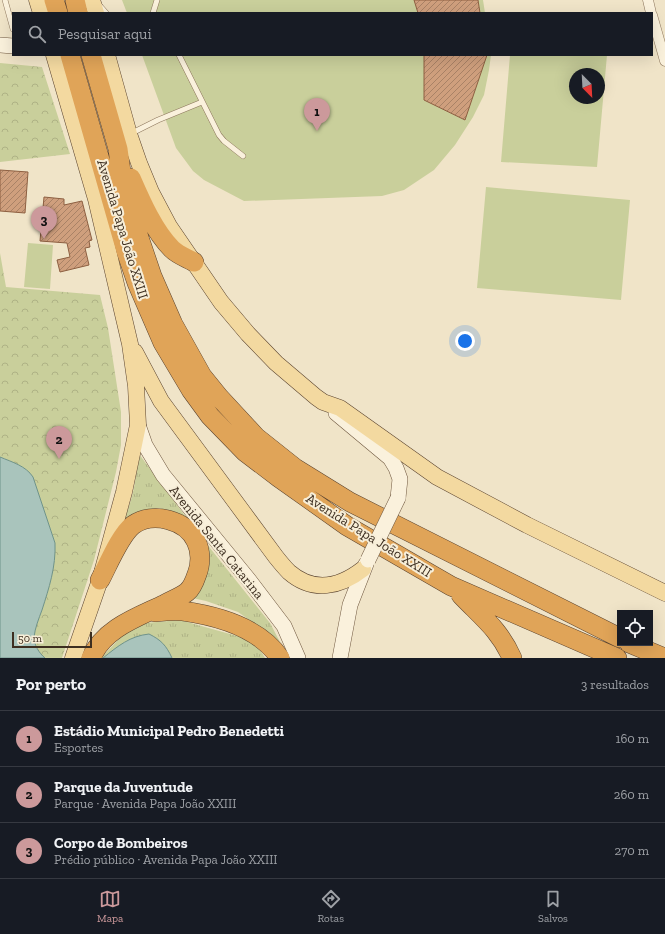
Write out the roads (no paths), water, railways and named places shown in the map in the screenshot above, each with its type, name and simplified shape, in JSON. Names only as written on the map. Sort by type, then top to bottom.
[{"type":"highway","points":[[54,0],[58,12]]},
{"type":"highway","points":[[74,0],[78,12]]},
{"type":"highway","name":"Avenida Papa João XXIII","points":[[70,56],[126,251],[137,283],[163,344],[191,390],[210,416],[245,452],[347,526],[451,586],[616,658]]},
{"type":"highway","name":"Avenida Papa João XXIII","points":[[91,56],[118,149],[122,179],[130,211],[152,276],[173,324],[202,376],[219,397],[256,437],[295,468],[350,502],[617,636]]},
{"type":"highway","points":[[118,149],[140,199],[160,233],[173,250],[194,262]]},
{"type":"highway","points":[[91,658],[103,640],[114,630],[138,615],[148,612],[181,596],[190,589],[194,582],[200,562],[200,553],[197,541],[189,531],[175,522],[158,517],[144,520],[133,526],[124,536],[100,580]]},
{"type":"highway","points":[[451,586],[494,628],[508,648],[512,658]]},
{"type":"highway","points":[[148,612],[182,611],[210,616],[248,629],[259,636],[280,658]]},
{"type":"highway","points":[[636,646],[665,658]]},
{"type":"main road","points":[[37,0],[41,12]]},
{"type":"main road","points":[[94,0],[96,12]]},
{"type":"main road","points":[[0,45],[12,46]]},
{"type":"main road","points":[[44,56],[51,61],[56,62]]},
{"type":"main road","points":[[107,56],[129,134],[151,192],[169,226],[221,302],[248,334],[276,363],[390,458],[396,468],[400,479],[398,498],[366,564],[350,605],[340,658]]},
{"type":"main road","name":"Avenida Papa João XXIII","points":[[56,62],[96,199],[130,344],[136,386],[138,425],[124,492],[100,580],[73,658]]},
{"type":"main road","points":[[130,344],[161,401],[272,552],[289,572],[300,580],[308,583],[325,585],[340,582],[353,577],[366,564]]},
{"type":"main road","points":[[323,402],[340,408],[437,477],[527,525],[665,593]]},
{"type":"main road","name":"Avenida Santa Catarina","points":[[138,425],[145,445],[163,475],[249,580],[284,626],[298,658]]},
{"type":"street","points":[[648,0],[651,12]]},
{"type":"street","points":[[653,18],[665,61]]},
{"type":"lane","points":[[5,0],[12,25]]},
{"type":"lane","points":[[94,0],[105,12]]},
{"type":"lane","points":[[153,12],[157,0]]},
{"type":"lane","points":[[179,56],[219,135],[224,141],[243,156]]},
{"type":"lane","points":[[129,134],[202,102]]},
{"type":"water","points":[[0,457],[23,467],[33,477],[55,543],[52,577],[34,637],[37,649],[45,658],[0,658]]},
{"type":"water","points":[[149,634],[163,643],[172,658],[103,658],[130,639]]},
{"type":"place","name":"Estádio Municipal Pedro Benedetti","points":[[317,131]]},
{"type":"place","name":"Corpo de Bombeiros","points":[[44,239]]},
{"type":"place","name":"Parque da Juventude","points":[[59,459]]}]
